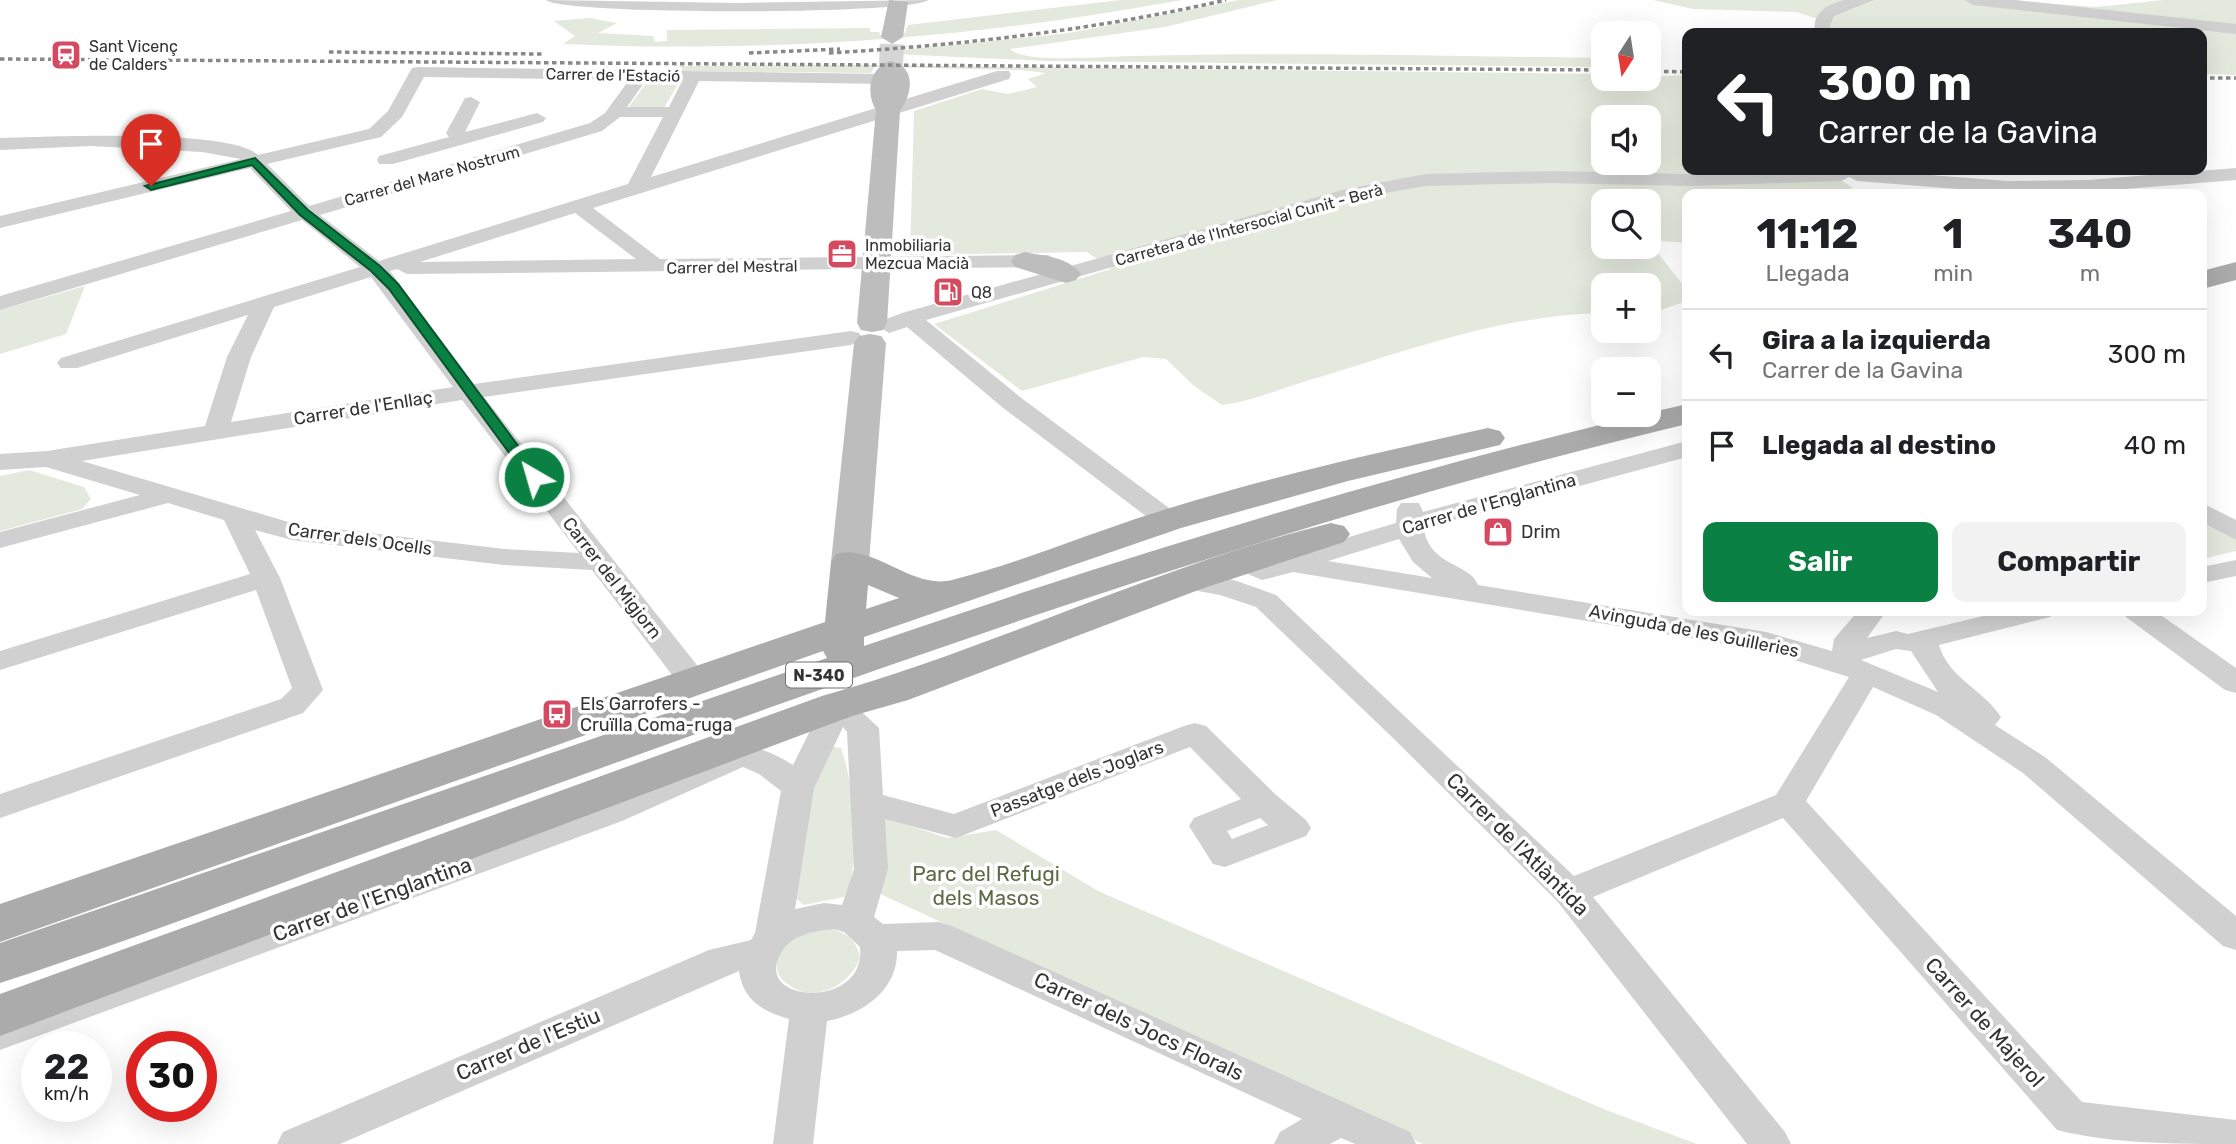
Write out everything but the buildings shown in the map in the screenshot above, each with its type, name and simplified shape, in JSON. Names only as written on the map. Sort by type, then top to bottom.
[{"type":"main road","points":[[2207,279],[2236,271]]},
{"type":"main road","points":[[0,1015],[727,754],[839,700],[893,690],[1187,581],[1257,578],[1629,438],[1672,434],[1682,409]]},
{"type":"main road","points":[[0,923],[693,681],[844,635],[953,592],[1168,520],[1340,472],[1591,417]]},
{"type":"main road","name":"N-340","points":[[0,963],[1035,600],[1246,532],[1564,443],[1672,434]]},
{"type":"main road","points":[[850,565],[903,587],[953,592]]},
{"type":"main road","points":[[839,700],[850,565]]},
{"type":"main road","points":[[784,652],[824,621],[834,585],[850,565]]},
{"type":"street","points":[[554,0],[795,8],[920,0]]},
{"type":"street","points":[[1821,28],[1824,15],[1834,8],[1866,0]]},
{"type":"street","points":[[1973,0],[2236,29]]},
{"type":"street","points":[[892,37],[898,1]]},
{"type":"street","name":"Carrer de l'Estació","points":[[250,157],[323,146],[375,133],[386,127],[405,100],[418,72],[884,79]]},
{"type":"street","points":[[69,363],[891,106],[1003,75]]},
{"type":"street","name":"Carrer del Mare Nostrum","points":[[0,303],[265,225],[566,130],[596,127],[615,112],[641,76]]},
{"type":"street","points":[[637,186],[693,77]]},
{"type":"street","points":[[884,79],[882,97],[891,106]]},
{"type":"street","points":[[461,139],[455,134],[471,102]]},
{"type":"street","points":[[850,565],[878,330],[876,265],[891,106]]},
{"type":"street","points":[[386,160],[461,139],[536,111],[566,130]]},
{"type":"street","points":[[615,112],[675,112]]},
{"type":"street","points":[[0,144],[91,141],[202,146],[250,157]]},
{"type":"street","points":[[0,222],[250,157]]},
{"type":"street","name":"Carrer del Migjorn","points":[[250,157],[304,212],[376,269],[419,319],[468,392],[693,681]]},
{"type":"street","name":"Carretera de l'Intersocial Cunit - Berà","points":[[878,330],[1353,193],[1426,180],[1551,177],[1689,180],[1769,175]]},
{"type":"street","name":"Carretera de l'Intersocial Cunit - Berà","points":[[1872,175],[2008,187],[2088,186],[2230,176]]},
{"type":"street","points":[[577,205],[650,260],[652,267]]},
{"type":"street","name":"Carrer del Mestral","points":[[376,269],[876,265],[1130,257]]},
{"type":"street","points":[[1025,261],[1049,266],[1066,274]]},
{"type":"street","points":[[216,431],[239,357],[264,304]]},
{"type":"street","points":[[878,330],[1011,402],[1168,520]]},
{"type":"street","name":"Carrer de l'Enllaç","points":[[0,462],[47,459],[878,330]]},
{"type":"street","points":[[0,450],[47,459]]},
{"type":"street","name":"Carrer dels Ocells","points":[[47,459],[235,516],[317,537],[504,557],[599,562]]},
{"type":"street","points":[[0,540],[169,495]]},
{"type":"street","points":[[2207,514],[2236,532]]},
{"type":"street","points":[[0,806],[292,706],[308,690],[262,568],[235,516]]},
{"type":"street","name":"Carrer de l'Englantina","points":[[1257,578],[1408,519]]},
{"type":"street","name":"Avinguda de les Guilleries","points":[[1408,519],[1410,541],[1426,560],[1448,576],[1483,593]]},
{"type":"street","points":[[0,661],[262,568],[285,544],[317,537]]},
{"type":"street","name":"Avinguda de les Guilleries","points":[[1291,563],[1766,641],[1854,664],[1947,708],[1995,737],[2034,765],[2236,936]]},
{"type":"street","points":[[2207,574],[2236,568]]},
{"type":"street","name":"Carrer de l'Atlàntida","points":[[1257,578],[1569,892],[1771,1144]]},
{"type":"street","points":[[1569,892],[1788,803],[1854,664],[1849,639],[1866,616]]},
{"type":"street","points":[[1875,616],[1916,641],[1934,670],[1990,722],[1995,737]]},
{"type":"street","points":[[1854,664],[1905,651],[1916,641],[2019,616]]},
{"type":"street","points":[[2143,616],[2236,683]]},
{"type":"street","points":[[839,700],[863,727],[865,802],[871,869],[865,929],[879,965],[872,981],[856,996],[837,1005],[810,1010],[781,1004],[768,995],[760,985],[756,971],[766,944],[798,788],[839,700]]},
{"type":"street","name":"Passatge dels Joglars","points":[[865,802],[956,826],[1195,733],[1264,803]]},
{"type":"street","points":[[727,754],[779,769],[798,788]]},
{"type":"street","name":"Carrer de l'Englantina","points":[[0,1035],[610,813],[727,754]]},
{"type":"street","name":"Carrer de Majerol","points":[[1788,803],[2071,1118],[2236,1137]]},
{"type":"street","points":[[766,944],[790,924],[814,917],[834,916],[865,929]]},
{"type":"street","name":"Carrer dels Jocs Florals","points":[[865,929],[939,936],[1396,1144]]},
{"type":"street","name":"Carrer de l'Estiu","points":[[298,1144],[722,960],[766,944]]},
{"type":"street","points":[[793,1144],[810,1010]]},
{"type":"street","points":[[1294,1144],[1339,1119]]},
{"type":"green space","points":[[1121,0],[1182,0],[951,33],[797,44],[563,44],[575,36],[554,21],[589,18],[617,23],[598,33],[653,36],[655,42],[667,41],[667,30],[870,28],[870,32],[879,32],[880,35],[905,33],[908,25]]},
{"type":"green space","points":[[1239,0],[1277,0],[1165,27],[1010,49],[1018,54],[1049,58],[1252,54],[1591,58],[1591,67],[1048,61],[873,53],[1069,33]]},
{"type":"green space","points":[[1653,0],[2003,0],[2096,7],[2164,0],[2236,0],[2236,75],[2207,74],[2207,28],[1831,28],[1828,22],[1796,12],[1693,9]]},
{"type":"green space","points":[[862,65],[1591,74],[1591,91],[1661,91],[1661,76],[1682,75],[1682,175],[1834,175],[1853,188],[1682,189],[1682,243],[1661,241],[1661,189],[1591,189],[1591,259],[1661,257],[1682,284],[1682,303],[1661,310],[1661,273],[1591,273],[1591,314],[1524,321],[1449,338],[1232,404],[1222,405],[1194,386],[1166,359],[1143,357],[1022,391],[934,324],[1111,269],[1087,252],[910,255],[914,111],[982,89],[1008,94],[1037,87],[1028,79],[1046,73],[1022,70],[874,67],[871,73],[678,71],[676,66]]},
{"type":"green space","points":[[647,82],[679,82],[664,108],[628,108]]},
{"type":"green space","points":[[85,286],[66,334],[0,354],[0,310]]},
{"type":"green space","points":[[29,470],[84,487],[91,499],[82,509],[0,531],[0,476]]},
{"type":"green space","points":[[2207,521],[2236,540],[2236,551],[2207,558]]},
{"type":"green space","points":[[828,746],[841,748],[850,782],[855,844],[853,864],[844,897],[804,905],[786,890],[807,805]]},
{"type":"green space","name":"Parc del Refugi dels Masos","points":[[880,816],[947,838],[996,830],[1100,892],[1606,1110],[1697,1144],[1423,1144],[876,892]]},
{"type":"green space","points":[[833,929],[851,939],[860,957],[848,977],[829,989],[818,992],[796,989],[785,982],[777,967],[778,959],[788,944],[811,930]]},
{"type":"tunnel","points":[[891,68],[892,37]]},
{"type":"railway","points":[[829,53],[1029,35],[1128,20],[1226,0]]},
{"type":"railway","points":[[749,53],[840,49]]},
{"type":"railway","points":[[329,52],[542,54]]},
{"type":"railway","points":[[0,59],[1591,70]]},
{"type":"railway","points":[[1661,71],[1682,72]]},
{"type":"railway","points":[[2207,78],[2236,78]]},
{"type":"place","name":"Sant Vicenç de Calders","points":[[66,55]]},
{"type":"place","name":"Inmobiliaria Mezcua Macià","points":[[842,254]]},
{"type":"place","name":"Q8","points":[[948,292]]},
{"type":"place","name":"Drim","points":[[1498,532]]},
{"type":"place","name":"Els Garrofers - Cruïlla Coma-ruga","points":[[557,714]]},
{"type":"route","points":[[151,186],[255,162],[304,212],[376,269],[393,287],[419,319],[468,392],[534,477]]}]
